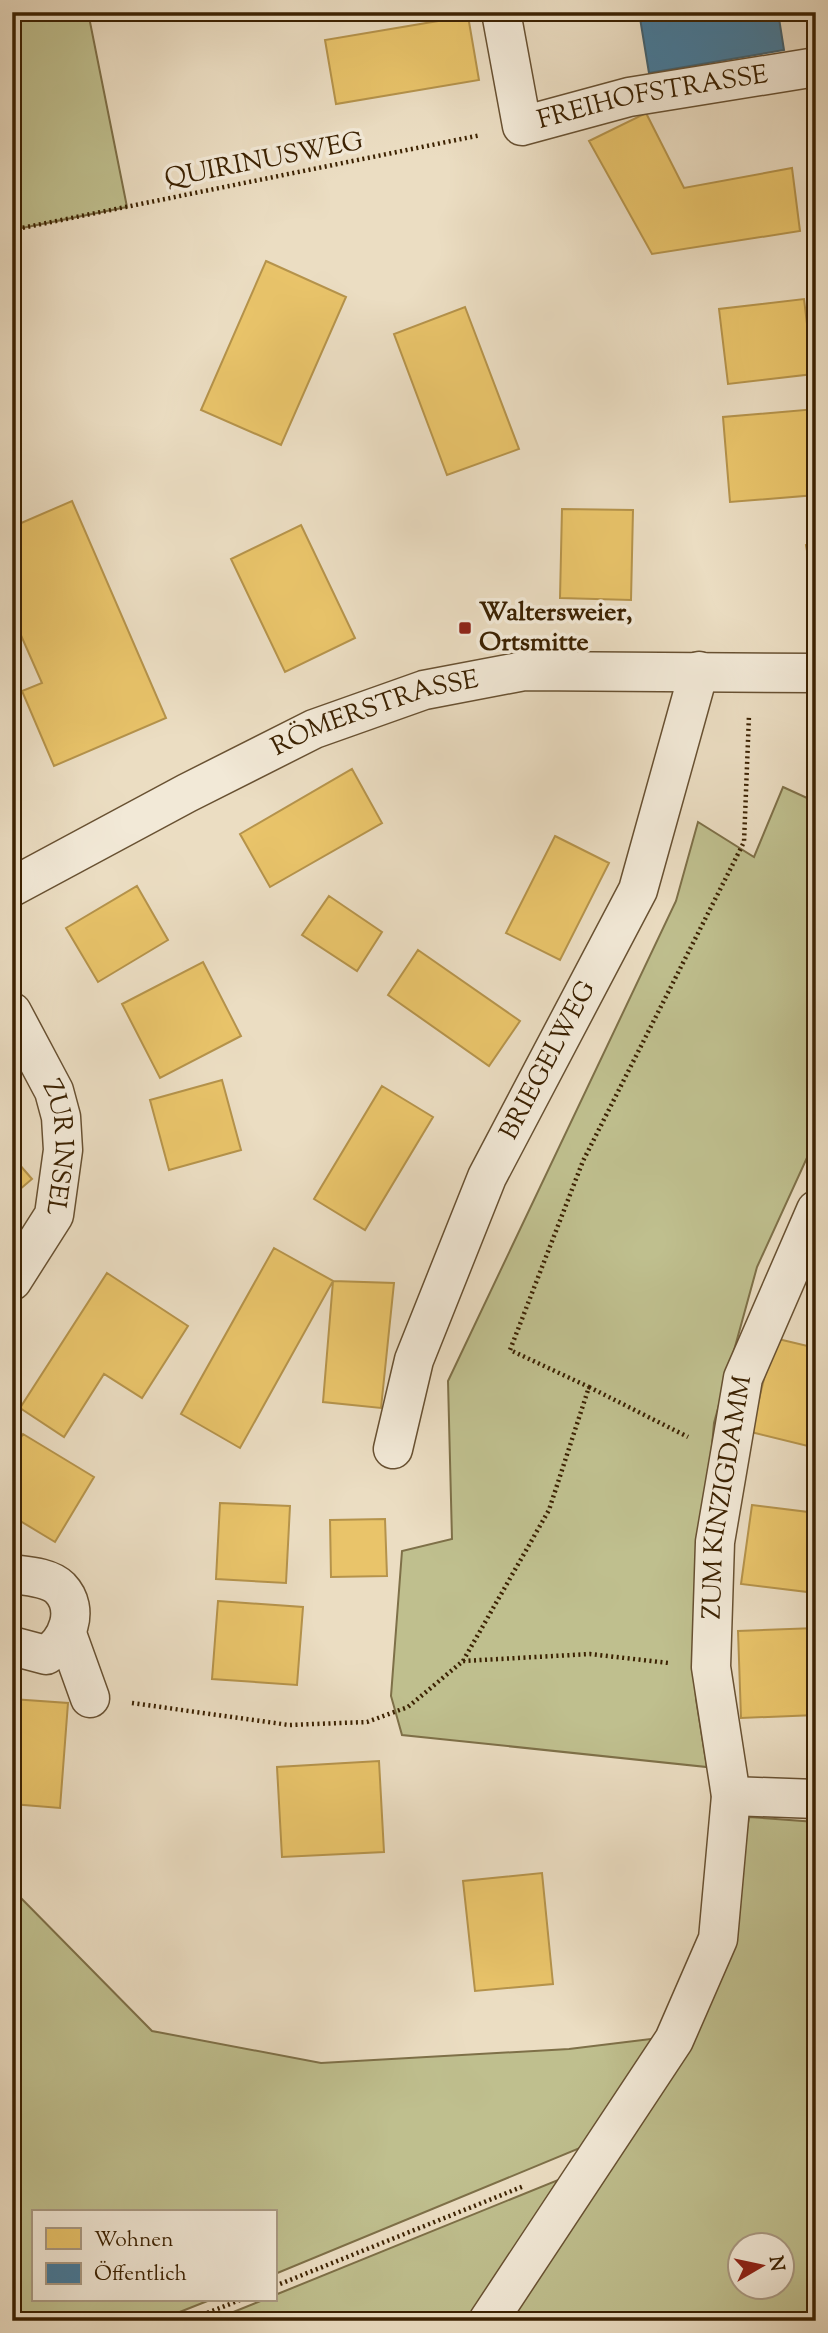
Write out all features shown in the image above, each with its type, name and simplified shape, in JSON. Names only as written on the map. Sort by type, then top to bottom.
[{"type":"street","name":"FREIHOFSTRASSE","points":[[500,12],[522,126],[629,97],[816,67]]},
{"type":"street","name":"RÖMERSTRASSE","points":[[12,887],[187,793],[314,729],[424,690],[524,671],[816,673]]},
{"type":"street","name":"BRIEGELWEG","points":[[393,1450],[414,1360],[487,1177],[638,890],[698,671]]},
{"type":"street","name":"ZUR INSEL","points":[[12,1012],[54,1091],[61,1117],[63,1150],[54,1215],[12,1281]]},
{"type":"street","name":"ZUM KINZIGDAMM","points":[[488,2321],[674,2040],[718,1939],[731,1796],[711,1667],[715,1542],[743,1378],[816,1210]]},
{"type":"street","points":[[12,1574],[40,1579],[59,1587],[67,1599],[70,1616],[67,1634],[58,1647],[46,1656],[12,1646]]},
{"type":"street","points":[[67,1634],[90,1698]]},
{"type":"street","points":[[731,1796],[816,1799]]},
{"type":"path","name":"QUIRINUSWEG","points":[[12,230],[405,153],[522,126]]},
{"type":"path","points":[[733,1438],[712,1442],[680,1435],[589,1387],[510,1350],[583,1160],[744,842],[750,672]]},
{"type":"path","points":[[90,1698],[289,1725],[367,1723],[408,1707],[463,1661],[549,1510],[589,1387]]},
{"type":"path","points":[[463,1661],[590,1654],[711,1667]]},
{"type":"path","points":[[276,2286],[532,2183]]},
{"type":"path","points":[[187,2321],[235,2302]]},
{"type":"green space","points":[[12,12],[88,12],[127,207],[12,230]]},
{"type":"green space","points":[[783,787],[807,798],[816,787],[816,1138],[757,1267],[714,1423],[694,1650],[696,1699],[707,1767],[402,1735],[391,1696],[402,1551],[452,1539],[448,1381],[676,901],[698,822],[754,857]]},
{"type":"green space","points":[[749,1817],[816,1822],[816,2321],[498,2321],[730,1931]]},
{"type":"green space","points":[[15,1892],[152,2031],[321,2063],[569,2049],[659,2038],[580,2148],[276,2274],[276,2210],[32,2210],[32,2302],[205,2302],[157,2321],[12,2321]]},
{"type":"green space","points":[[558,2180],[471,2321],[211,2321],[258,2302],[276,2302],[276,2295]]},
{"type":"building: Wohnen","points":[[468,16],[479,80],[336,104],[325,40]]},
{"type":"building: Wohnen","points":[[646,113],[684,188],[792,168],[800,231],[652,254],[589,141]]},
{"type":"building: Wohnen","points":[[266,261],[346,297],[281,445],[201,410]]},
{"type":"building: Wohnen","points":[[804,299],[813,374],[728,384],[719,309]]},
{"type":"building: Wohnen","points":[[465,307],[519,449],[447,475],[394,334]]},
{"type":"building: Wohnen","points":[[816,409],[816,495],[730,502],[723,417]]},
{"type":"building: Wohnen","points":[[72,501],[166,718],[54,766],[22,691],[42,683],[12,615],[12,527]]},
{"type":"building: Wohnen","points":[[562,509],[633,510],[631,600],[560,598]]},
{"type":"building: Wohnen","points":[[301,525],[355,638],[285,672],[231,559]]},
{"type":"building: Wohnen","points":[[816,543],[816,603],[806,545]]},
{"type":"building: Wohnen","points":[[352,769],[382,823],[270,887],[240,834]]},
{"type":"building: Wohnen","points":[[555,836],[609,863],[560,960],[506,933]]},
{"type":"building: Wohnen","points":[[137,886],[168,940],[98,982],[66,928]]},
{"type":"building: Wohnen","points":[[329,896],[382,932],[357,971],[302,935]]},
{"type":"building: Wohnen","points":[[418,950],[520,1021],[489,1066],[388,995]]},
{"type":"building: Wohnen","points":[[203,962],[241,1036],[160,1078],[122,1004]]},
{"type":"building: Wohnen","points":[[222,1080],[241,1150],[169,1170],[150,1100]]},
{"type":"building: Wohnen","points":[[382,1086],[433,1117],[365,1230],[314,1199]]},
{"type":"building: Wohnen","points":[[12,1156],[32,1179],[12,1196]]},
{"type":"building: Wohnen","points":[[816,1243],[816,1282],[803,1277]]},
{"type":"building: Wohnen","points":[[274,1248],[333,1281],[240,1448],[181,1414]]},
{"type":"building: Wohnen","points":[[107,1273],[188,1326],[142,1398],[104,1374],[64,1437],[20,1408]]},
{"type":"building: Wohnen","points":[[333,1281],[394,1283],[381,1408],[323,1402]]},
{"type":"building: Wohnen","points":[[774,1338],[816,1348],[816,1448],[751,1432]]},
{"type":"building: Wohnen","points":[[23,1434],[94,1477],[55,1542],[12,1516],[12,1452]]},
{"type":"building: Wohnen","points":[[220,1503],[290,1506],[286,1583],[216,1579]]},
{"type":"building: Wohnen","points":[[752,1505],[816,1513],[816,1593],[741,1584]]},
{"type":"building: Wohnen","points":[[385,1519],[387,1576],[331,1577],[330,1520]]},
{"type":"building: Wohnen","points":[[218,1601],[303,1607],[297,1685],[212,1679]]},
{"type":"building: Wohnen","points":[[816,1628],[816,1715],[741,1718],[738,1631]]},
{"type":"building: Wohnen","points":[[12,1699],[68,1703],[60,1808],[12,1804]]},
{"type":"building: Wohnen","points":[[379,1761],[384,1852],[282,1857],[277,1767]]},
{"type":"building: Wohnen","points":[[542,1873],[553,1984],[475,1991],[463,1881]]},
{"type":"building: Öffentlich","points":[[639,12],[778,12],[784,50],[649,73]]},
{"type":"place","name":"Waltersweier, Ortsmitte","points":[[465,628]]}]
